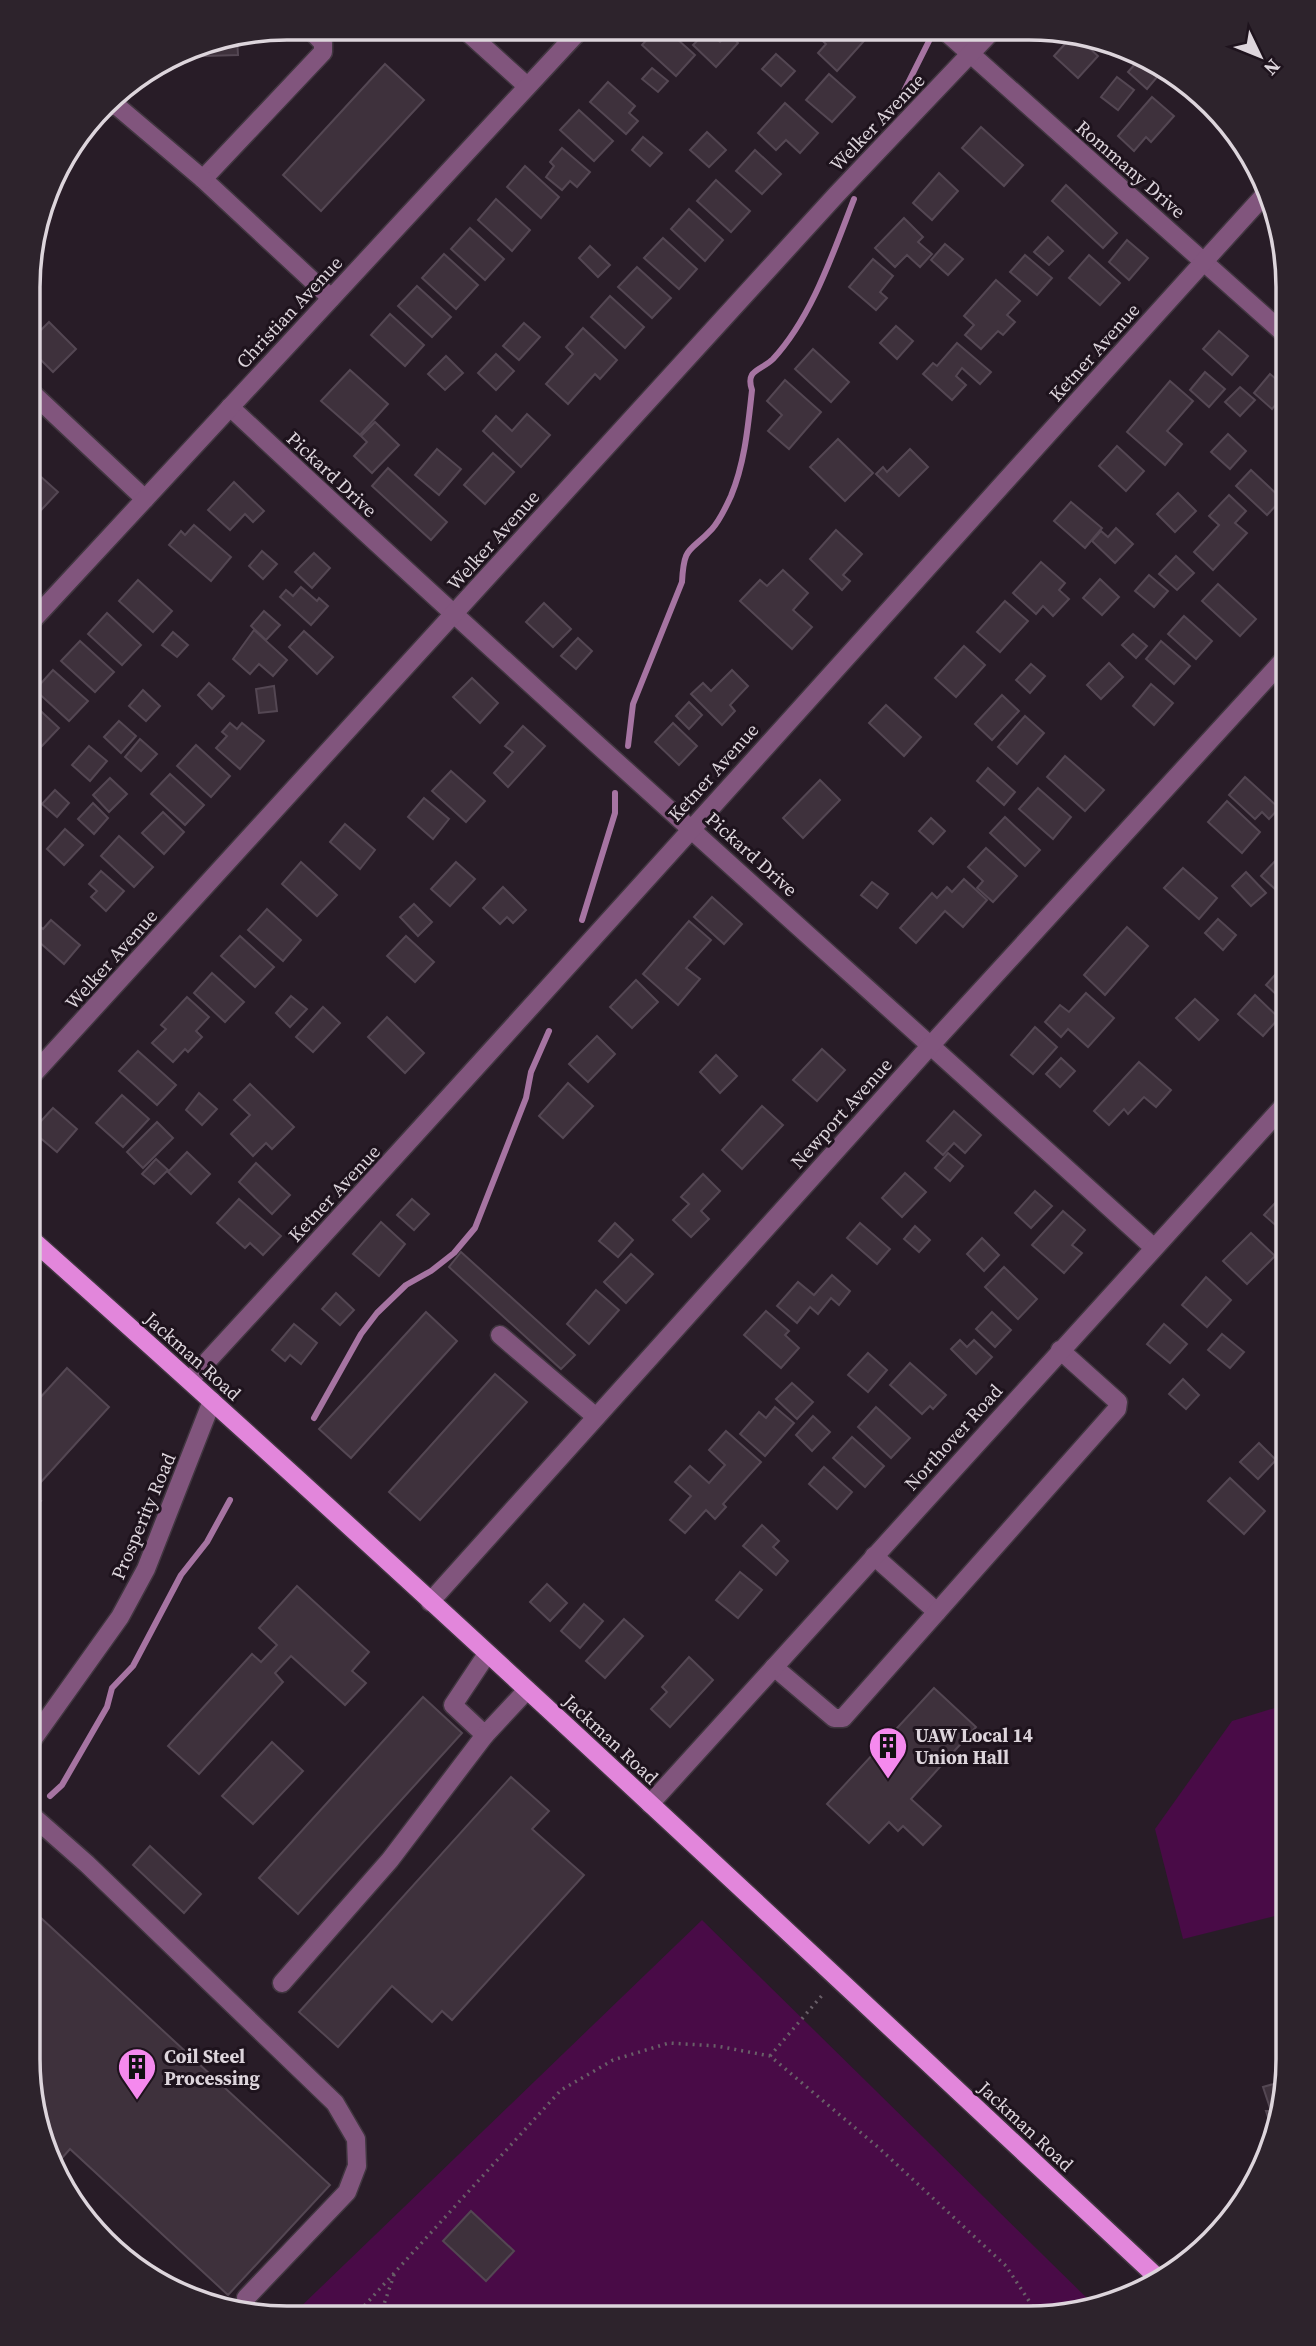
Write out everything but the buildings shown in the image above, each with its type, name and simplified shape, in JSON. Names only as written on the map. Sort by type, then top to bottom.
[{"type":"main road","name":"Jackman Road","points":[[40,1247],[190,1380],[527,1690],[1152,2273]]},
{"type":"street","name":"Rommany Drive","points":[[955,40],[1276,326]]},
{"type":"street","name":"Welker Avenue","points":[[40,1067],[837,194],[984,40]]},
{"type":"street","points":[[203,179],[323,52],[321,41]]},
{"type":"street","points":[[477,41],[527,86]]},
{"type":"street","name":"Christian Avenue","points":[[40,612],[570,41]]},
{"type":"street","points":[[119,107],[203,179],[331,298]]},
{"type":"street","name":"Ketner Avenue","points":[[190,1380],[468,1079],[691,827],[1260,200]]},
{"type":"street","points":[[40,400],[145,499]]},
{"type":"street","name":"Pickard Drive","points":[[230,407],[453,615],[691,827],[1153,1247]]},
{"type":"street","name":"Newport Avenue","points":[[430,1602],[930,1045],[1276,668]]},
{"type":"street","name":"Northover Road","points":[[650,1804],[1276,1114]]},
{"type":"street","points":[[500,1335],[596,1417]]},
{"type":"street","points":[[774,1667],[834,1718],[842,1718],[1117,1409],[1118,1402],[1060,1350]]},
{"type":"street","name":"Prosperity Road","points":[[40,1729],[120,1618],[146,1569],[212,1401]]},
{"type":"street","points":[[874,1556],[937,1612]]},
{"type":"street","points":[[485,1735],[453,1705],[487,1654]]},
{"type":"street","points":[[282,1983],[390,1860],[485,1735],[527,1690]]},
{"type":"street","points":[[40,1823],[97,1874],[335,2103],[355,2139],[357,2166],[347,2192],[246,2298]]},
{"type":"path","points":[[770,2056],[836,1978]]},
{"type":"path","points":[[364,2306],[561,2090],[613,2060],[669,2043],[717,2046],[770,2056],[879,2147],[1006,2266],[1032,2306]]},
{"type":"path","points":[[383,2306],[396,2270]]},
{"type":"shaded area","points":[[1275,1708],[1275,1916],[1183,1939],[1155,1829],[1232,1721]]},
{"type":"shaded area","points":[[702,1920],[1087,2298],[1061,2304],[1029,2306],[301,2306]]},
{"type":"waterway","points":[[901,97],[929,40]]},
{"type":"waterway","points":[[628,746],[633,704],[682,582],[684,561],[689,550],[718,522],[736,483],[747,430],[752,374],[773,359],[799,324],[820,284],[854,199]]},
{"type":"waterway","points":[[582,920],[615,813],[615,793]]},
{"type":"waterway","points":[[314,1418],[361,1334],[377,1313],[406,1285],[431,1271],[454,1253],[475,1228],[526,1098],[531,1072],[549,1031]]},
{"type":"waterway","points":[[50,1796],[62,1785],[107,1707],[112,1688],[133,1666],[181,1575],[207,1542],[230,1500]]},
{"type":"place","name":"UAW Local 14 Union Hall","points":[[888,1780]]},
{"type":"place","name":"Coil Steel Processing","points":[[137,2101]]}]
